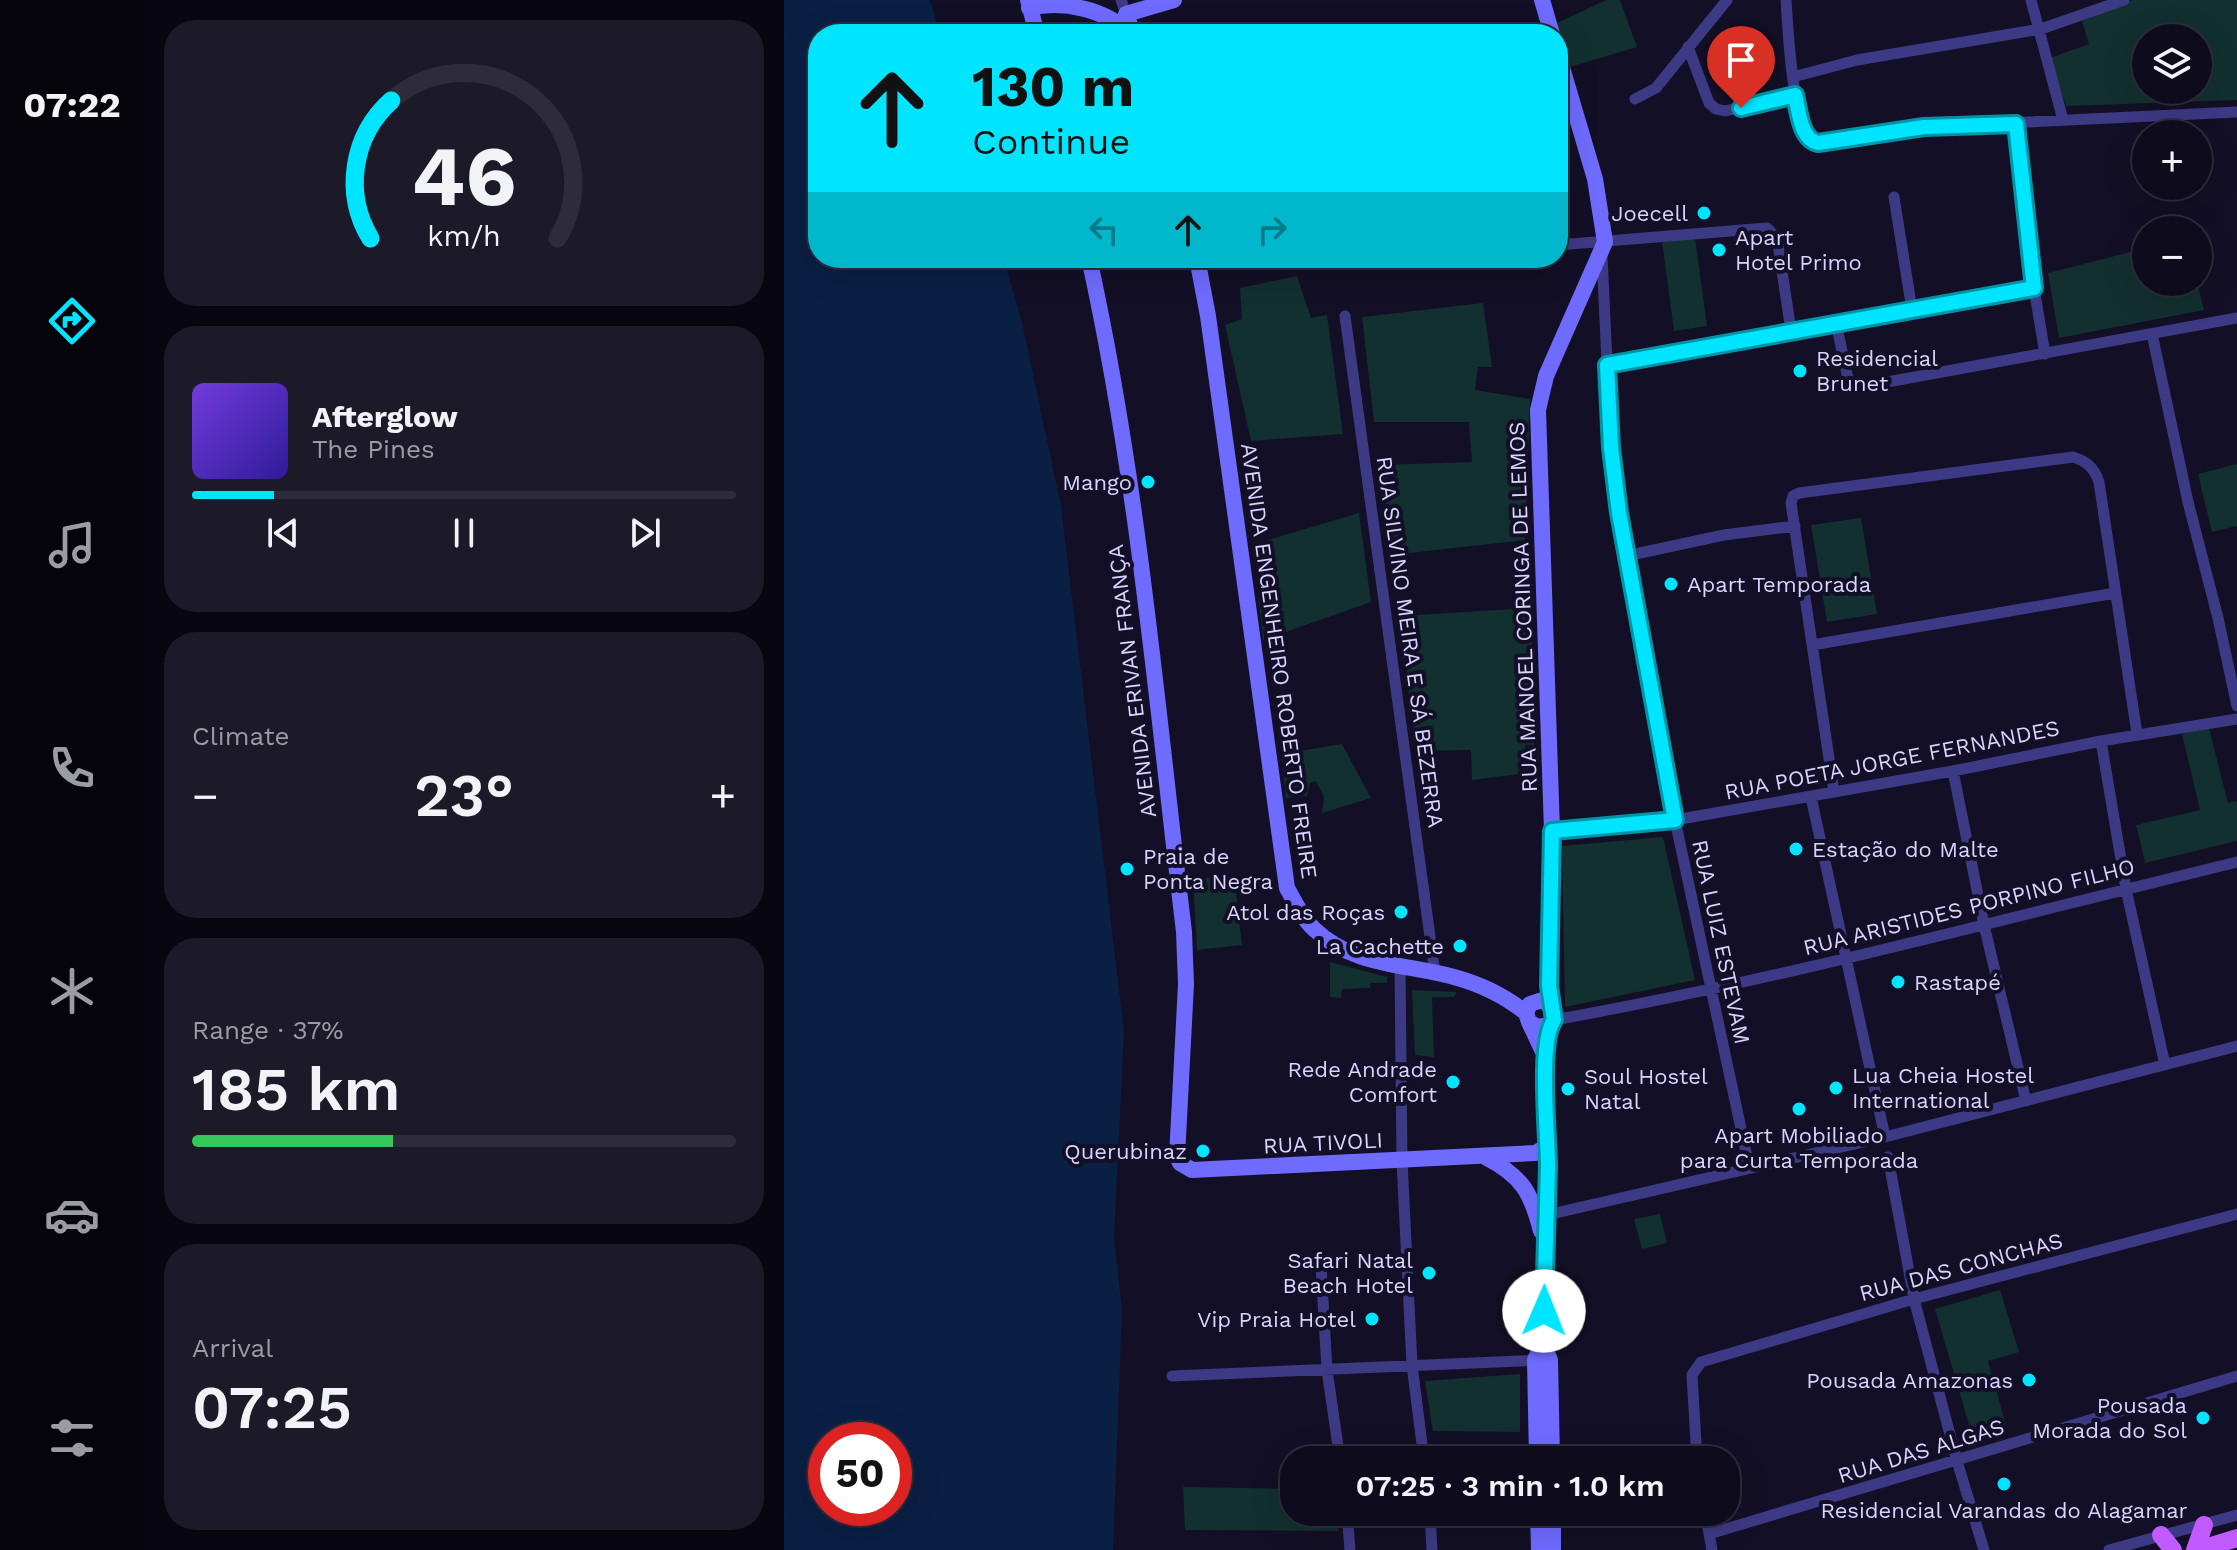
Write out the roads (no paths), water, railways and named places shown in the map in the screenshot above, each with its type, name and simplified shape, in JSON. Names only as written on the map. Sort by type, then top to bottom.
[{"type":"main road","points":[[2197,1550],[2204,1525]]},
{"type":"main road","points":[[2197,1550],[2237,1538]]},
{"type":"street","points":[[1123,7],[1174,0]]},
{"type":"street","points":[[1542,0],[1549,24]]},
{"type":"street","points":[[1635,99],[1656,88],[1727,0]]},
{"type":"street","points":[[1786,0],[1795,95],[1806,136],[1813,143],[1924,127],[2237,112]]},
{"type":"street","points":[[2031,0],[2063,120]]},
{"type":"street","points":[[1793,77],[1857,60],[2041,29],[2124,0]]},
{"type":"street","points":[[1034,24],[1028,4],[1045,3],[1088,9],[1120,24]]},
{"type":"street","points":[[1688,47],[1709,103],[1716,109],[1725,111],[1795,95]]},
{"type":"street","points":[[1568,88],[1595,179],[1603,246]]},
{"type":"street","points":[[2016,124],[2034,288],[2045,354]]},
{"type":"street","points":[[1894,197],[1912,310]]},
{"type":"street","points":[[1568,245],[1603,246],[1771,230],[1777,238],[1791,331]]},
{"type":"street","name":"RUA LUIZ ESTEVAM","points":[[1603,246],[1611,448],[1626,556],[1675,820],[1749,1166]]},
{"type":"street","name":"RUA MANOEL CORINGA DE LEMOS","points":[[1546,1058],[1552,831],[1538,410],[1546,376],[1603,246]]},
{"type":"street","name":"AVENIDA ERIVAN FRANÇA","points":[[1091,268],[1105,329],[1133,508],[1184,932],[1185,992],[1176,1151]]},
{"type":"street","name":"AVENIDA ENGENHEIRO ROBERTO FREIRE","points":[[1199,268],[1287,888],[1311,927],[1325,939],[1362,958],[1435,973],[1483,987],[1512,1002],[1527,1018]]},
{"type":"street","points":[[1607,365],[2034,288]]},
{"type":"street","name":"RUA SILVINO MEIRA E SÁ BEZERRA","points":[[1345,316],[1435,973]]},
{"type":"street","points":[[1836,323],[1850,382],[1860,387],[2237,318]]},
{"type":"street","points":[[2152,334],[2237,706]]},
{"type":"street","points":[[1834,792],[1795,526],[1792,499],[1799,493],[2073,457],[2083,460],[2099,482],[2137,734]]},
{"type":"street","points":[[1626,556],[1724,535],[1795,526]]},
{"type":"street","points":[[1812,645],[2115,593]]},
{"type":"street","name":"RUA POETA JORGE FERNANDES","points":[[1552,831],[1675,820],[1953,771],[2137,734],[2237,719]]},
{"type":"street","points":[[2101,741],[2126,889],[2165,1065]]},
{"type":"street","points":[[1953,771],[1984,925],[2026,1101]]},
{"type":"street","points":[[1811,797],[1885,1137]]},
{"type":"street","name":"RUA ARISTIDES PORPINO FILHO","points":[[1548,1013],[1710,990],[2237,862]]},
{"type":"street","points":[[1400,966],[1402,1161],[1412,1365],[1422,1446]]},
{"type":"street","points":[[1527,1018],[1538,1027],[1548,1013],[1530,1004],[1527,1018],[1546,1058],[1547,1215],[1538,1446]]},
{"type":"street","points":[[1547,1215],[1885,1137],[2237,1046]]},
{"type":"street","name":"RUA TIVOLI","points":[[1176,1151],[1180,1163],[1192,1170],[1535,1153],[1548,1146]]},
{"type":"street","points":[[1483,1156],[1508,1170],[1529,1192],[1545,1248]]},
{"type":"street","points":[[1888,1157],[1914,1299],[1984,1550]]},
{"type":"street","name":"RUA DAS CONCHAS","points":[[1696,1446],[1692,1375],[1697,1365],[1914,1299],[2237,1214]]},
{"type":"street","points":[[1321,1266],[1327,1370],[1338,1446]]},
{"type":"street","points":[[1172,1376],[1542,1360]]},
{"type":"street","points":[[1542,1360],[1551,1446]]},
{"type":"street","name":"RUA DAS ALGAS","points":[[1709,1534],[2237,1376]]},
{"type":"street","points":[[2109,1550],[2167,1543],[2204,1525],[2237,1515]]},
{"type":"street","points":[[1348,1526],[1350,1550]]},
{"type":"street","points":[[1431,1526],[1432,1550]]},
{"type":"street","points":[[1538,1526],[1539,1550]]},
{"type":"street","points":[[1553,1526],[1553,1550]]},
{"type":"street","points":[[1708,1526],[1712,1550]]},
{"type":"water","points":[[784,0],[930,0],[937,24],[808,24],[808,268],[1007,268],[1023,327],[1061,506],[1124,1031],[1114,1238],[1122,1310],[1113,1550],[784,1550]]},
{"type":"place","name":"Joecell","points":[[1704,213]]},
{"type":"place","name":"Apart Hotel Primo","points":[[1719,250]]},
{"type":"place","name":"Residencial Brunet","points":[[1800,371]]},
{"type":"place","name":"Mango","points":[[1148,482]]},
{"type":"place","name":"Apart Temporada","points":[[1671,584]]},
{"type":"place","name":"Estação do Malte","points":[[1796,849]]},
{"type":"place","name":"Praia de Ponta Negra","points":[[1127,869]]},
{"type":"place","name":"Atol das Roças","points":[[1401,912]]},
{"type":"place","name":"La Cachette","points":[[1460,946]]},
{"type":"place","name":"Rastapé","points":[[1898,982]]},
{"type":"place","name":"Rede Andrade Comfort","points":[[1453,1082]]},
{"type":"place","name":"Lua Cheia Hostel International","points":[[1836,1088]]},
{"type":"place","name":"Soul Hostel Natal","points":[[1568,1089]]},
{"type":"place","name":"Apart Mobiliado para Curta Temporada","points":[[1799,1109]]},
{"type":"place","name":"Querubinaz","points":[[1203,1151]]},
{"type":"place","name":"Safari Natal Beach Hotel","points":[[1429,1273]]},
{"type":"place","name":"Vip Praia Hotel","points":[[1372,1319]]},
{"type":"place","name":"Pousada Amazonas","points":[[2029,1380]]},
{"type":"place","name":"Pousada Morada do Sol","points":[[2203,1418]]},
{"type":"place","name":"Residencial Varandas do Alagamar","points":[[2004,1484]]}]
